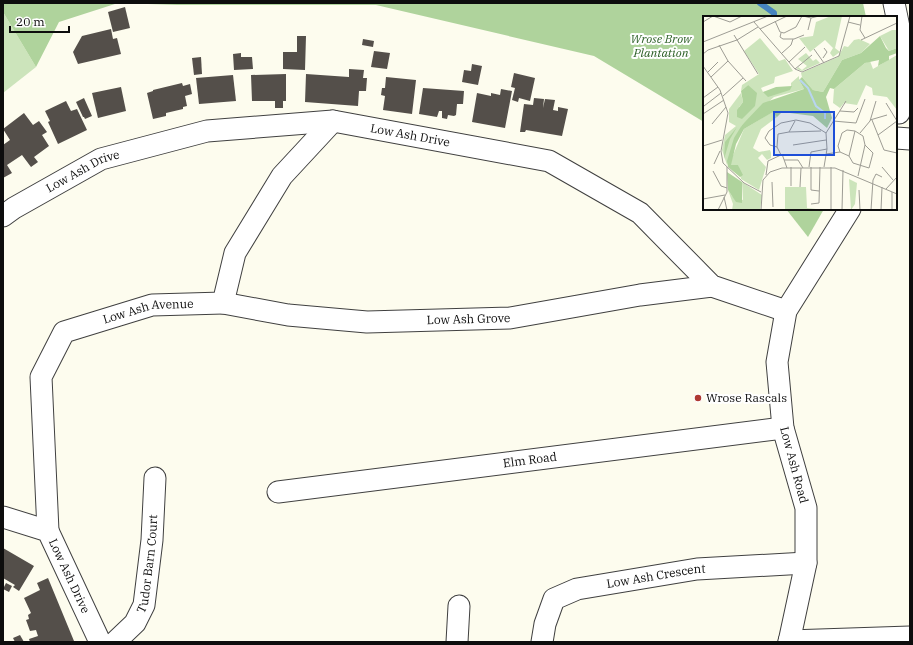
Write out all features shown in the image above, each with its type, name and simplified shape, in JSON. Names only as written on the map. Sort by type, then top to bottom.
[{"type":"street","points":[[894,3],[897,16]]},
{"type":"street","points":[[897,18],[900,32],[898,117]]},
{"type":"street","points":[[898,117],[910,94]]},
{"type":"street","points":[[224,303],[235,253],[282,176],[333,121]]},
{"type":"street","name":"Low Ash Drive","points":[[3,216],[14,208],[101,159],[207,131],[333,121],[549,161],[640,213],[712,286],[786,311]]},
{"type":"street","points":[[897,138],[910,139]]},
{"type":"street","name":"Low Ash Road","points":[[789,641],[806,563],[806,508],[783,428],[777,362],[786,311],[849,210]]},
{"type":"street","name":"Low Ash Grove","points":[[224,303],[288,315],[367,322],[510,318],[640,295],[712,286]]},
{"type":"street","name":"Low Ash Avenue","points":[[48,531],[41,377],[64,332],[152,305],[224,303]]},
{"type":"street","name":"Elm Road","points":[[278,492],[783,428]]},
{"type":"street","name":"Tudor Barn Court","points":[[112,642],[134,623],[144,605],[152,540],[155,478]]},
{"type":"street","name":"Low Ash Drive","points":[[3,517],[48,531],[112,642]]},
{"type":"street","name":"Low Ash Crescent","points":[[542,642],[554,599],[577,589],[697,569],[806,563]]},
{"type":"street","points":[[457,642],[459,606]]},
{"type":"street","points":[[789,641],[910,637]]},
{"type":"green space","points":[[3,3],[118,3],[59,22],[36,67],[3,12]]},
{"type":"green space","name":"Wrose Brow Plantation","points":[[118,3],[863,3],[866,16],[703,16],[703,121],[594,56],[376,5],[177,5]]},
{"type":"green space","points":[[3,12],[36,67],[3,93]]},
{"type":"green space","points":[[787,210],[823,210],[808,237]]},
{"type":"building","points":[[125,7],[130,28],[113,32],[108,12]]},
{"type":"building","points":[[111,29],[113,39],[117,38],[121,54],[78,64],[73,52],[82,36]]},
{"type":"building","points":[[297,36],[306,36],[305,70],[283,69],[283,52],[297,52]]},
{"type":"building","points":[[363,39],[374,41],[373,47],[362,45]]},
{"type":"building","points":[[374,51],[390,53],[387,69],[371,67]]},
{"type":"building","points":[[241,53],[241,57],[252,57],[253,69],[234,70],[233,54]]},
{"type":"building","points":[[201,57],[202,74],[194,75],[192,58]]},
{"type":"building","points":[[472,64],[482,66],[478,85],[462,82],[464,70],[471,71]]},
{"type":"building","points":[[349,69],[364,70],[363,78],[367,78],[366,91],[359,91],[358,106],[305,102],[306,74],[349,77]]},
{"type":"building","points":[[514,73],[535,78],[530,101],[519,98],[518,102],[512,100],[515,88],[511,87]]},
{"type":"building","points":[[286,74],[286,101],[283,101],[283,108],[275,108],[275,101],[252,101],[251,75]]},
{"type":"building","points":[[233,75],[236,101],[199,104],[196,78]]},
{"type":"building","points":[[386,77],[416,80],[412,114],[383,110],[385,96],[381,95],[382,88],[385,88]]},
{"type":"building","points":[[182,83],[183,86],[190,84],[192,94],[185,96],[187,106],[183,107],[183,109],[166,113],[166,116],[153,119],[147,93],[153,90]]},
{"type":"building","points":[[121,87],[126,111],[98,118],[92,93]]},
{"type":"building","points":[[423,88],[464,91],[463,104],[457,104],[456,115],[448,115],[447,119],[442,118],[442,111],[439,111],[437,117],[419,114]]},
{"type":"building","points":[[501,89],[512,91],[505,128],[472,122],[477,93],[491,96],[491,93],[500,95]]},
{"type":"building","points":[[84,98],[92,116],[85,119],[76,102]]},
{"type":"building","points":[[534,98],[544,99],[543,108],[545,99],[555,100],[553,110],[558,111],[558,107],[568,109],[562,136],[526,130],[525,132],[520,132],[524,104],[533,105]]},
{"type":"building","points":[[66,101],[71,111],[77,109],[87,130],[58,144],[48,122],[50,121],[45,111]]},
{"type":"building","points":[[24,113],[33,125],[39,121],[47,132],[42,135],[49,146],[34,157],[38,162],[31,167],[22,155],[7,165],[12,173],[3,178],[3,145],[10,140],[3,129]]},
{"type":"building","points":[[3,548],[34,566],[19,591],[13,587],[15,585],[3,578]]},
{"type":"building","points":[[48,578],[74,641],[30,642],[29,639],[38,636],[36,630],[30,631],[26,620],[29,619],[28,615],[31,613],[24,598],[40,590],[37,583]]},
{"type":"building","points":[[6,583],[12,586],[9,592],[3,589]]},
{"type":"building","points":[[20,635],[24,642],[15,642],[13,638]]},
{"type":"waterway","points":[[760,3],[774,13],[774,16]]},
{"type":"place","name":"Wrose Rascals","points":[[698,398]]}]
